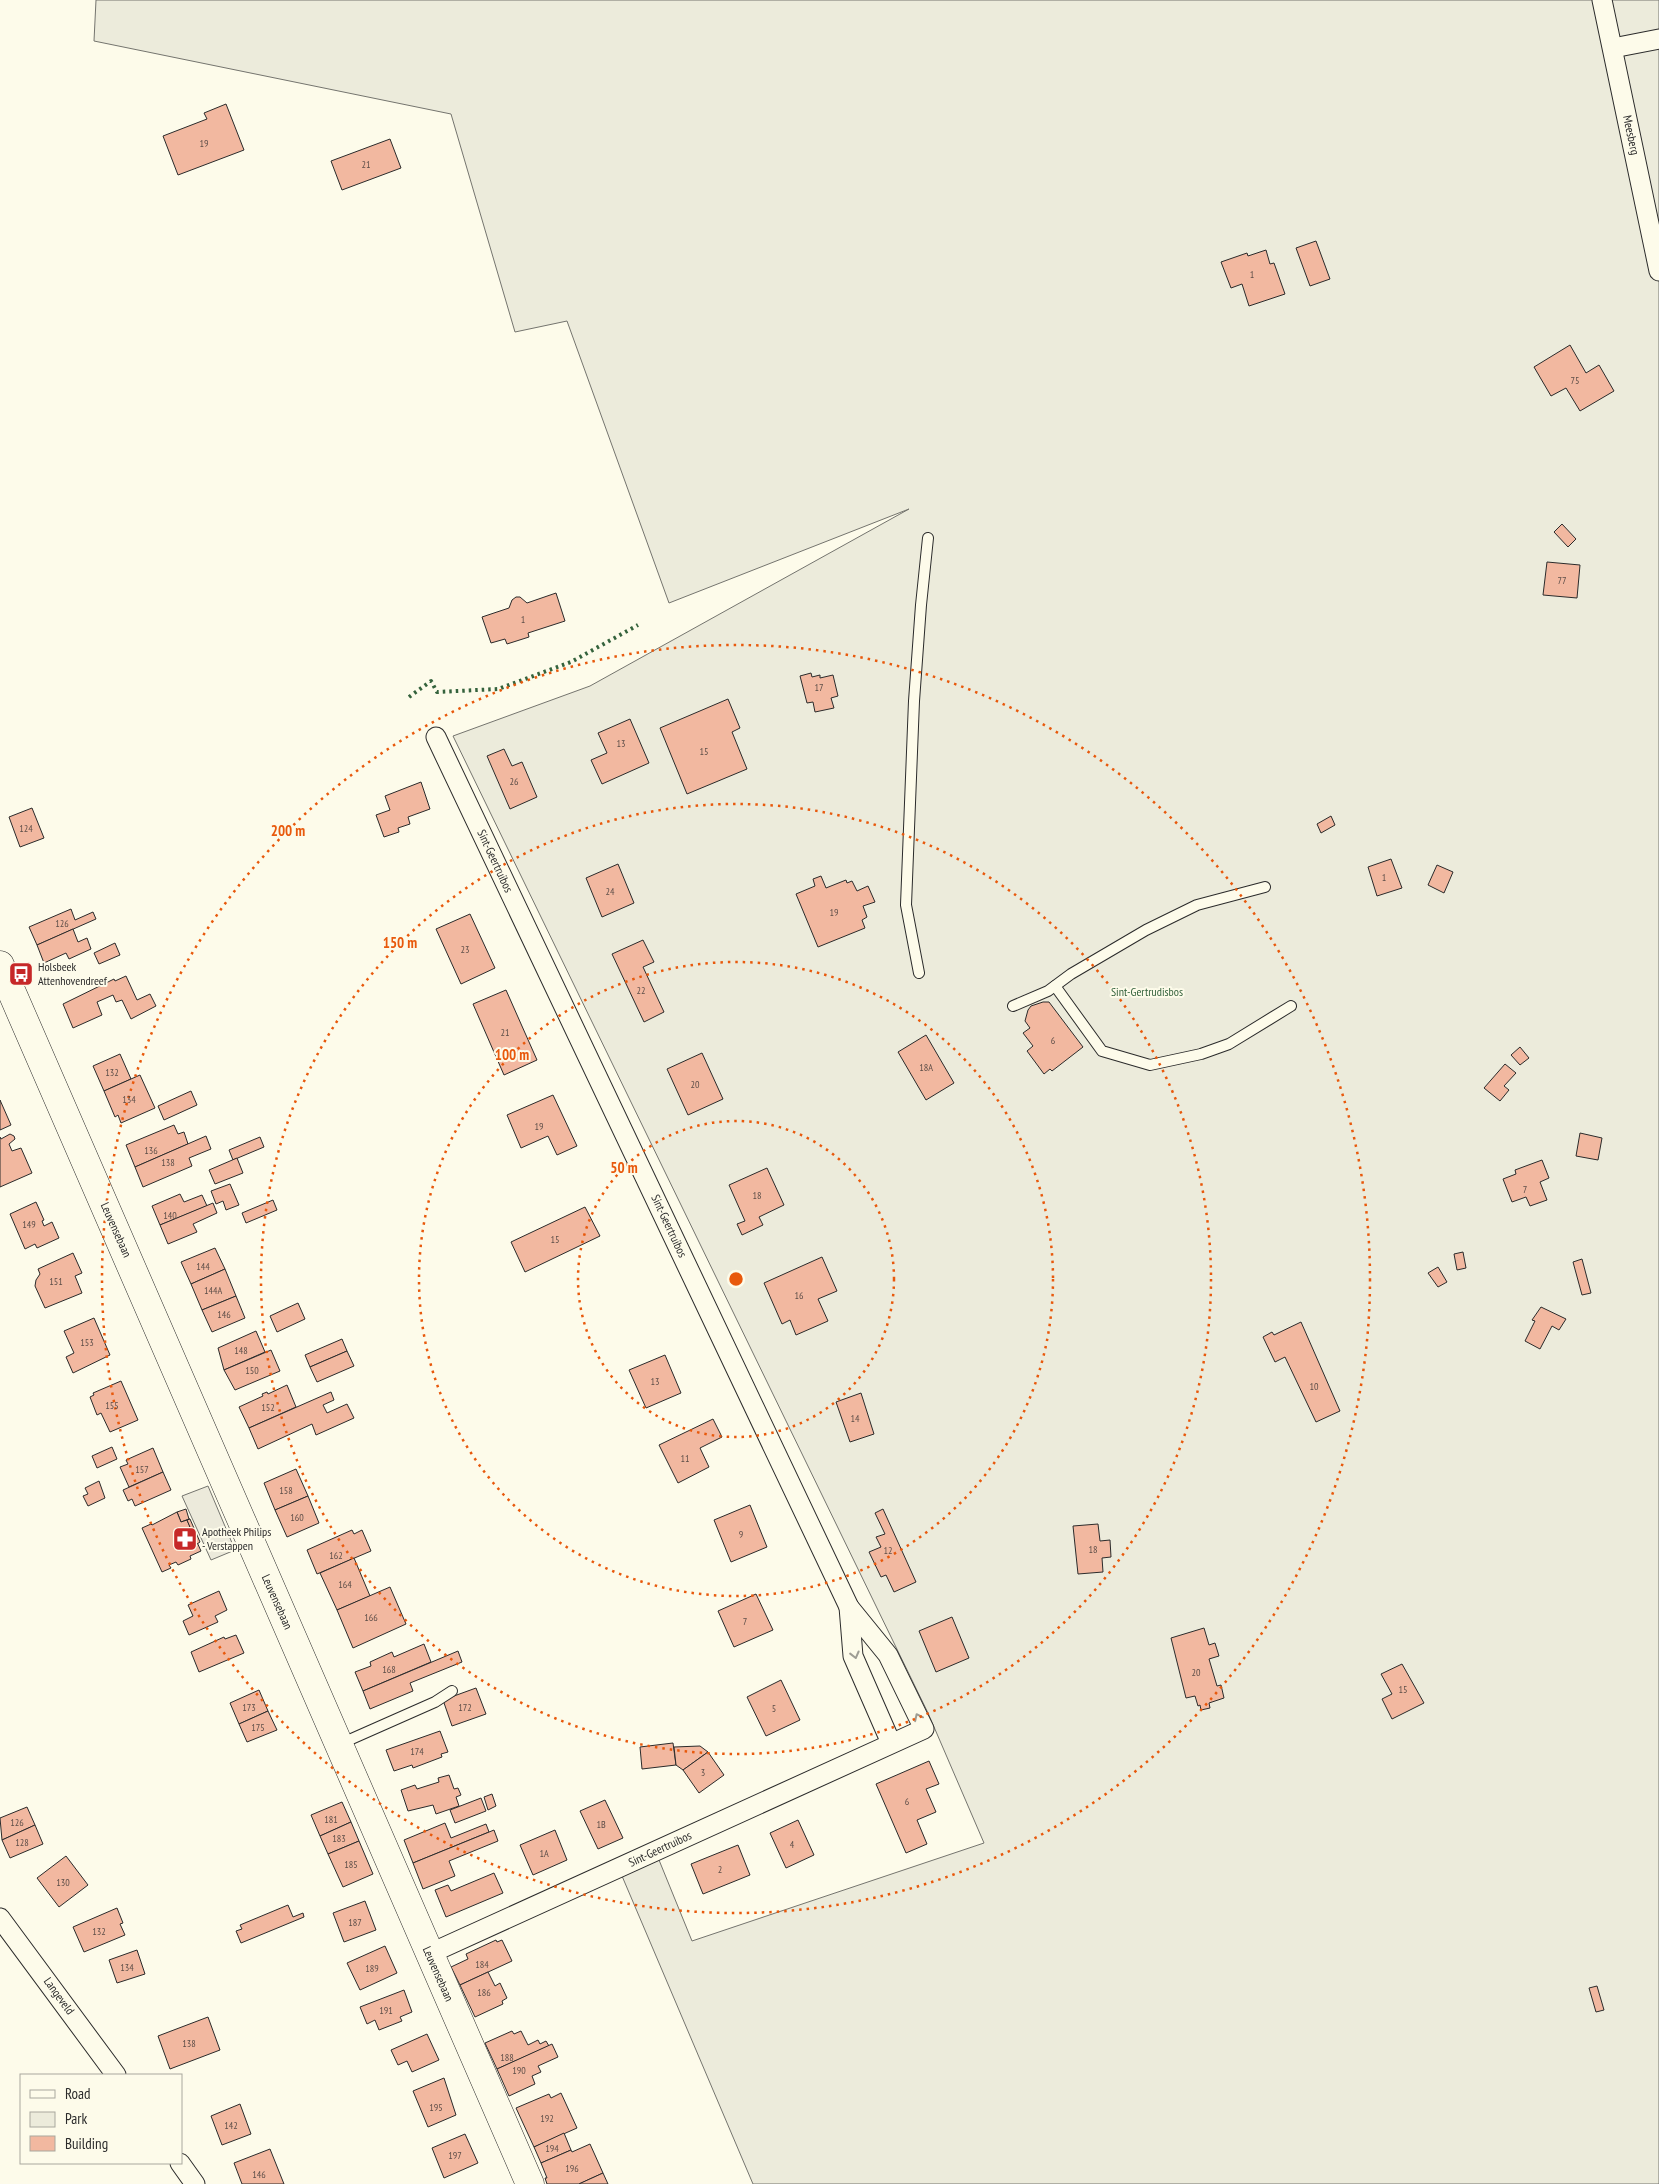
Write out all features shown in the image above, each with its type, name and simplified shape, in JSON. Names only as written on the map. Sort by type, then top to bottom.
[{"type":"street","name":"Meesberg","points":[[1602,0],[1659,271]]},
{"type":"street","points":[[1613,48],[1659,39]]},
{"type":"street","name":"Sint-Geertruibos","points":[[429,1954],[924,1729],[888,1654],[849,1607],[436,737]]},
{"type":"street","name":"Leuvensebaan","points":[[0,965],[530,2184]]},
{"type":"street","name":"Sint-Geertruibos","points":[[849,1607],[853,1656],[891,1743]]},
{"type":"street","name":"Langeveld","points":[[0,1918],[115,2074]]},
{"type":"street","points":[[181,2164],[195,2184]]},
{"type":"lane","points":[[919,973],[906,904],[914,701],[928,538]]},
{"type":"lane","points":[[1013,1006],[1048,991],[1146,930],[1197,905],[1265,887]]},
{"type":"lane","points":[[1055,986],[1102,1051],[1150,1065],[1201,1054],[1229,1044],[1291,1006]]},
{"type":"lane","points":[[340,1744],[435,1702],[452,1691]]},
{"type":"green space","name":"Sint-Gertrudisbos","points":[[96,0],[1659,0],[1659,2184],[753,2184],[622,1876],[659,1860],[692,1941],[984,1843],[928,1713],[453,736],[590,686],[909,509],[669,603],[567,321],[515,332],[451,114],[94,41]]},
{"type":"shaded area","points":[[208,1486],[235,1550],[211,1560],[182,1496]]},
{"type":"building","points":[[226,104],[244,150],[178,175],[163,136],[207,119],[204,113]]},
{"type":"building","points":[[390,139],[401,168],[342,190],[331,161]]},
{"type":"building","points":[[1316,241],[1330,279],[1310,286],[1296,248]]},
{"type":"building","points":[[1266,250],[1270,264],[1274,263],[1285,294],[1249,306],[1242,284],[1231,288],[1221,262],[1247,253],[1248,256]]},
{"type":"building","points":[[1570,345],[1586,373],[1599,365],[1614,391],[1580,411],[1566,388],[1551,396],[1534,367]]},
{"type":"building","points":[[1562,524],[1576,539],[1568,547],[1554,532]]},
{"type":"building","points":[[1547,562],[1580,565],[1577,598],[1543,595]]},
{"type":"building","points":[[556,593],[565,621],[528,633],[529,637],[507,644],[505,639],[491,643],[482,617],[509,608],[512,600],[516,597],[520,597],[527,603]]},
{"type":"building","points":[[811,673],[812,677],[820,675],[820,678],[833,675],[838,696],[831,698],[834,708],[815,712],[813,702],[807,703],[800,676]]},
{"type":"building","points":[[728,699],[740,728],[732,732],[747,769],[687,794],[660,728]]},
{"type":"building","points":[[630,719],[649,763],[602,784],[591,760],[607,753],[598,733]]},
{"type":"building","points":[[504,749],[512,766],[522,762],[537,797],[510,809],[487,756]]},
{"type":"building","points":[[421,782],[430,809],[408,817],[410,824],[398,828],[399,832],[384,837],[376,815],[390,810],[385,796]]},
{"type":"building","points":[[32,808],[44,838],[20,847],[9,817]]},
{"type":"building","points":[[1331,816],[1335,825],[1321,833],[1317,824]]},
{"type":"building","points":[[1391,859],[1402,888],[1377,896],[1368,867]]},
{"type":"building","points":[[618,864],[634,903],[602,917],[586,878]]},
{"type":"building","points":[[1437,865],[1453,872],[1444,893],[1428,885]]},
{"type":"building","points":[[821,876],[826,888],[846,880],[847,883],[852,881],[857,891],[868,886],[875,902],[863,906],[867,917],[862,920],[865,928],[818,947],[796,894],[815,886],[813,879]]},
{"type":"building","points":[[71,909],[75,920],[93,912],[96,919],[37,945],[29,927]]},
{"type":"building","points":[[470,914],[495,968],[461,984],[436,929]]},
{"type":"building","points":[[73,929],[78,942],[87,938],[91,949],[69,959],[66,953],[44,963],[37,945]]},
{"type":"building","points":[[643,940],[654,962],[643,967],[664,1012],[644,1022],[612,954]]},
{"type":"building","points":[[115,943],[120,955],[99,964],[94,953]]},
{"type":"building","points":[[126,976],[137,1000],[150,994],[156,1006],[131,1019],[122,1000],[116,1002],[113,995],[97,1002],[102,1015],[73,1028],[63,1004],[114,979],[115,981]]},
{"type":"building","points":[[506,990],[537,1060],[504,1075],[473,1004]]},
{"type":"building","points":[[1049,1002],[1083,1047],[1052,1071],[1050,1069],[1044,1074],[1027,1051],[1033,1046],[1023,1033],[1030,1028],[1025,1021],[1028,1010],[1031,1006]]},
{"type":"building","points":[[926,1035],[954,1083],[926,1100],[898,1052]]},
{"type":"building","points":[[1520,1047],[1529,1058],[1520,1065],[1511,1055]]},
{"type":"building","points":[[702,1053],[723,1099],[688,1115],[667,1069]]},
{"type":"building","points":[[120,1054],[131,1079],[104,1091],[93,1066]]},
{"type":"building","points":[[1505,1064],[1516,1073],[1504,1086],[1509,1090],[1500,1101],[1484,1088]]},
{"type":"building","points":[[140,1075],[155,1108],[121,1123],[118,1115],[115,1117],[104,1091]]},
{"type":"building","points":[[191,1091],[197,1105],[164,1120],[158,1106]]},
{"type":"building","points":[[553,1095],[577,1146],[557,1155],[548,1136],[521,1148],[507,1115]]},
{"type":"building","points":[[0,1100],[11,1125],[0,1130]]},
{"type":"building","points":[[174,1125],[178,1134],[184,1132],[188,1144],[135,1167],[126,1145]]},
{"type":"building","points":[[1580,1133],[1602,1138],[1598,1160],[1576,1156]]},
{"type":"building","points":[[10,1134],[15,1139],[9,1144],[12,1151],[21,1148],[32,1173],[0,1187],[0,1137],[1,1139]]},
{"type":"building","points":[[206,1136],[211,1149],[189,1158],[192,1166],[143,1187],[135,1167]]},
{"type":"building","points":[[260,1137],[264,1147],[233,1160],[229,1150]]},
{"type":"building","points":[[237,1158],[243,1173],[215,1184],[209,1170]]},
{"type":"building","points":[[1542,1160],[1549,1178],[1540,1182],[1547,1200],[1530,1206],[1526,1197],[1512,1202],[1503,1179],[1516,1174],[1515,1170]]},
{"type":"building","points":[[767,1168],[784,1205],[759,1217],[763,1225],[742,1235],[737,1224],[745,1221],[729,1185]]},
{"type":"building","points":[[230,1184],[239,1205],[226,1210],[223,1201],[216,1204],[211,1191]]},
{"type":"building","points":[[180,1194],[184,1202],[202,1195],[207,1206],[160,1225],[152,1206]]},
{"type":"building","points":[[273,1200],[277,1210],[246,1223],[242,1213]]},
{"type":"building","points":[[36,1202],[44,1220],[42,1221],[44,1226],[52,1222],[59,1238],[37,1248],[35,1244],[25,1249],[10,1214]]},
{"type":"building","points":[[213,1203],[217,1213],[193,1224],[197,1232],[168,1244],[160,1225]]},
{"type":"building","points":[[585,1207],[600,1236],[525,1272],[511,1242]]},
{"type":"building","points":[[215,1248],[225,1269],[191,1284],[181,1262]]},
{"type":"building","points":[[1463,1252],[1466,1268],[1457,1270],[1454,1254]]},
{"type":"building","points":[[73,1253],[82,1273],[75,1276],[82,1293],[45,1308],[35,1286],[40,1274],[38,1269]]},
{"type":"building","points":[[822,1257],[837,1291],[818,1299],[828,1321],[796,1335],[790,1320],[782,1324],[764,1283]]},
{"type":"building","points":[[1582,1259],[1591,1293],[1582,1295],[1573,1262]]},
{"type":"building","points":[[1438,1267],[1447,1282],[1438,1287],[1428,1273]]},
{"type":"building","points":[[225,1269],[236,1296],[202,1310],[191,1284]]},
{"type":"building","points":[[236,1296],[245,1318],[212,1332],[202,1310]]},
{"type":"building","points":[[298,1303],[305,1319],[277,1332],[270,1316]]},
{"type":"building","points":[[1541,1307],[1566,1319],[1559,1330],[1552,1326],[1540,1349],[1525,1341],[1535,1321],[1532,1320]]},
{"type":"building","points":[[94,1318],[110,1355],[73,1373],[66,1357],[74,1353],[64,1331]]},
{"type":"building","points":[[1301,1322],[1340,1411],[1316,1422],[1285,1357],[1275,1362],[1263,1337],[1272,1332],[1274,1335]]},
{"type":"building","points":[[256,1331],[265,1352],[224,1370],[218,1348]]},
{"type":"building","points":[[342,1339],[347,1351],[310,1367],[305,1355]]},
{"type":"building","points":[[271,1350],[280,1371],[235,1390],[224,1370]]},
{"type":"building","points":[[347,1351],[354,1366],[317,1382],[310,1367]]},
{"type":"building","points":[[665,1355],[681,1393],[646,1408],[629,1370]]},
{"type":"building","points":[[121,1381],[138,1420],[110,1432],[101,1413],[97,1415],[90,1397],[94,1395],[93,1393]]},
{"type":"building","points":[[287,1385],[296,1407],[249,1428],[239,1407],[263,1396],[262,1394],[267,1392],[268,1394]]},
{"type":"building","points":[[331,1392],[334,1400],[323,1405],[327,1413],[347,1404],[354,1418],[316,1435],[312,1424],[258,1449],[249,1428]]},
{"type":"building","points":[[861,1393],[874,1434],[850,1442],[836,1402]]},
{"type":"building","points":[[713,1419],[722,1437],[700,1448],[709,1467],[678,1483],[659,1445]]},
{"type":"building","points":[[112,1447],[117,1459],[97,1468],[92,1456]]},
{"type":"building","points":[[153,1448],[163,1472],[129,1487],[120,1467],[128,1464],[126,1460]]},
{"type":"building","points":[[296,1469],[308,1496],[275,1510],[264,1483]]},
{"type":"building","points":[[163,1472],[171,1490],[135,1506],[132,1499],[128,1501],[123,1490]]},
{"type":"building","points":[[99,1481],[105,1498],[88,1506],[83,1496],[88,1494],[85,1488]]},
{"type":"building","points":[[308,1496],[319,1523],[287,1537],[275,1510]]},
{"type":"building","points":[[750,1505],[767,1547],[731,1562],[714,1520]]},
{"type":"building","points":[[186,1509],[189,1519],[181,1522],[177,1512]]},
{"type":"building","points":[[883,1509],[916,1582],[894,1592],[886,1575],[881,1577],[869,1552],[881,1547],[876,1537],[885,1534],[875,1513]]},
{"type":"building","points":[[177,1512],[181,1522],[187,1520],[201,1551],[190,1556],[191,1559],[178,1565],[176,1562],[169,1565],[171,1568],[162,1572],[142,1528]]},
{"type":"building","points":[[190,1519],[200,1542],[197,1544],[187,1520]]},
{"type":"building","points":[[1098,1524],[1100,1541],[1110,1540],[1111,1557],[1102,1558],[1103,1572],[1078,1574],[1073,1526]]},
{"type":"building","points":[[352,1530],[354,1534],[362,1530],[371,1551],[317,1574],[307,1550]]},
{"type":"building","points":[[354,1558],[370,1596],[337,1610],[320,1573]]},
{"type":"building","points":[[390,1587],[406,1624],[353,1648],[337,1610]]},
{"type":"building","points":[[219,1591],[227,1610],[215,1616],[218,1622],[189,1635],[183,1621],[193,1616],[188,1605]]},
{"type":"building","points":[[756,1594],[773,1630],[734,1647],[718,1611]]},
{"type":"building","points":[[952,1617],[969,1658],[936,1672],[919,1631]]},
{"type":"building","points":[[1204,1628],[1209,1645],[1215,1643],[1219,1656],[1209,1659],[1217,1686],[1221,1685],[1224,1698],[1209,1703],[1210,1708],[1201,1710],[1195,1696],[1186,1698],[1171,1638]]},
{"type":"building","points":[[236,1635],[244,1653],[199,1672],[191,1652],[224,1637],[225,1639]]},
{"type":"building","points":[[424,1644],[431,1662],[363,1691],[355,1672],[371,1666],[370,1662],[392,1652],[394,1657]]},
{"type":"building","points":[[458,1651],[462,1662],[410,1683],[413,1691],[370,1709],[363,1691]]},
{"type":"building","points":[[1402,1664],[1424,1703],[1392,1719],[1382,1699],[1392,1694],[1381,1674]]},
{"type":"building","points":[[781,1680],[800,1720],[766,1736],[747,1697]]},
{"type":"building","points":[[476,1688],[486,1714],[452,1726],[443,1700]]},
{"type":"building","points":[[259,1690],[268,1711],[239,1724],[230,1703]]},
{"type":"building","points":[[268,1711],[277,1730],[247,1742],[239,1724]]},
{"type":"building","points":[[440,1731],[448,1752],[441,1754],[442,1757],[413,1768],[412,1765],[394,1771],[386,1750]]},
{"type":"building","points":[[673,1743],[676,1765],[642,1769],[640,1747]]},
{"type":"building","points":[[700,1746],[708,1752],[683,1770],[676,1765],[674,1747]]},
{"type":"building","points":[[708,1752],[724,1775],[699,1793],[683,1770]]},
{"type":"building","points":[[929,1761],[939,1784],[926,1789],[936,1812],[917,1820],[927,1844],[906,1853],[876,1784]]},
{"type":"building","points":[[449,1775],[454,1789],[458,1788],[461,1795],[456,1797],[459,1806],[436,1814],[433,1805],[408,1811],[401,1790],[415,1785],[417,1789],[439,1782],[438,1778]]},
{"type":"building","points":[[492,1794],[496,1806],[488,1810],[484,1797]]},
{"type":"building","points":[[481,1798],[486,1811],[455,1823],[450,1810]]},
{"type":"building","points":[[605,1800],[623,1838],[598,1849],[580,1811]]},
{"type":"building","points":[[342,1802],[351,1822],[320,1836],[311,1815]]},
{"type":"building","points":[[27,1807],[35,1825],[2,1840],[0,1818]]},
{"type":"building","points":[[798,1820],[814,1855],[786,1868],[770,1833]]},
{"type":"building","points":[[351,1822],[359,1841],[328,1854],[320,1836]]},
{"type":"building","points":[[445,1823],[451,1838],[486,1824],[489,1832],[413,1863],[404,1840]]},
{"type":"building","points":[[35,1825],[43,1844],[10,1858],[2,1840]]},
{"type":"building","points":[[494,1830],[498,1841],[449,1861],[455,1876],[423,1889],[413,1863]]},
{"type":"building","points":[[555,1830],[567,1860],[533,1875],[520,1845]]},
{"type":"building","points":[[359,1841],[373,1874],[343,1887],[328,1854]]},
{"type":"building","points":[[738,1845],[750,1875],[703,1894],[691,1864]]},
{"type":"building","points":[[66,1856],[88,1885],[59,1907],[37,1878]]},
{"type":"building","points":[[494,1873],[503,1893],[446,1917],[435,1890],[448,1885],[451,1891]]},
{"type":"building","points":[[365,1901],[376,1930],[344,1942],[333,1913]]},
{"type":"building","points":[[288,1905],[293,1917],[303,1913],[304,1917],[241,1943],[236,1931],[242,1929],[240,1925]]},
{"type":"building","points":[[117,1908],[123,1923],[120,1924],[125,1935],[84,1952],[73,1927]]},
{"type":"building","points":[[496,1940],[497,1942],[502,1940],[512,1961],[460,1985],[451,1967],[468,1959],[466,1954]]},
{"type":"building","points":[[385,1946],[397,1973],[360,1990],[347,1963]]},
{"type":"building","points":[[137,1950],[145,1974],[117,1983],[109,1960]]},
{"type":"building","points":[[488,1972],[495,1986],[500,1983],[507,1998],[502,2001],[503,2004],[475,2017],[460,1985]]},
{"type":"building","points":[[1597,1986],[1604,2010],[1596,2012],[1589,1988]]},
{"type":"building","points":[[404,1990],[412,2012],[400,2017],[402,2021],[379,2030],[375,2020],[367,2024],[360,2007]]},
{"type":"building","points":[[208,2017],[220,2050],[170,2069],[158,2036]]},
{"type":"building","points":[[512,2031],[514,2034],[521,2031],[528,2045],[538,2040],[540,2044],[546,2041],[549,2046],[497,2069],[485,2043]]},
{"type":"building","points":[[427,2034],[439,2060],[412,2072],[407,2061],[398,2065],[391,2050]]},
{"type":"building","points":[[552,2044],[558,2057],[538,2066],[541,2072],[532,2076],[535,2084],[509,2096],[497,2069]]},
{"type":"building","points":[[444,2078],[456,2115],[428,2127],[413,2091]]},
{"type":"building","points":[[561,2093],[577,2128],[534,2147],[516,2108],[549,2094],[551,2098]]},
{"type":"building","points":[[240,2104],[251,2134],[222,2145],[211,2116]]},
{"type":"building","points":[[564,2133],[571,2150],[541,2163],[534,2147]]},
{"type":"building","points":[[465,2134],[478,2163],[444,2178],[432,2148]]},
{"type":"building","points":[[590,2144],[603,2173],[579,2184],[547,2184],[545,2178],[547,2178],[541,2163]]},
{"type":"building","points":[[270,2149],[284,2184],[242,2184],[234,2163]]},
{"type":"building","points":[[603,2173],[608,2184],[579,2184],[581,2183]]},
{"type":"hedge","points":[[409,697],[431,681],[437,692],[498,689],[571,662],[638,625]]},
{"type":"place","name":"Holsbeek Attenhovendreef","points":[[21,974]]},
{"type":"place","name":"Apotheek Philips - Verstappen","points":[[185,1539]]}]
